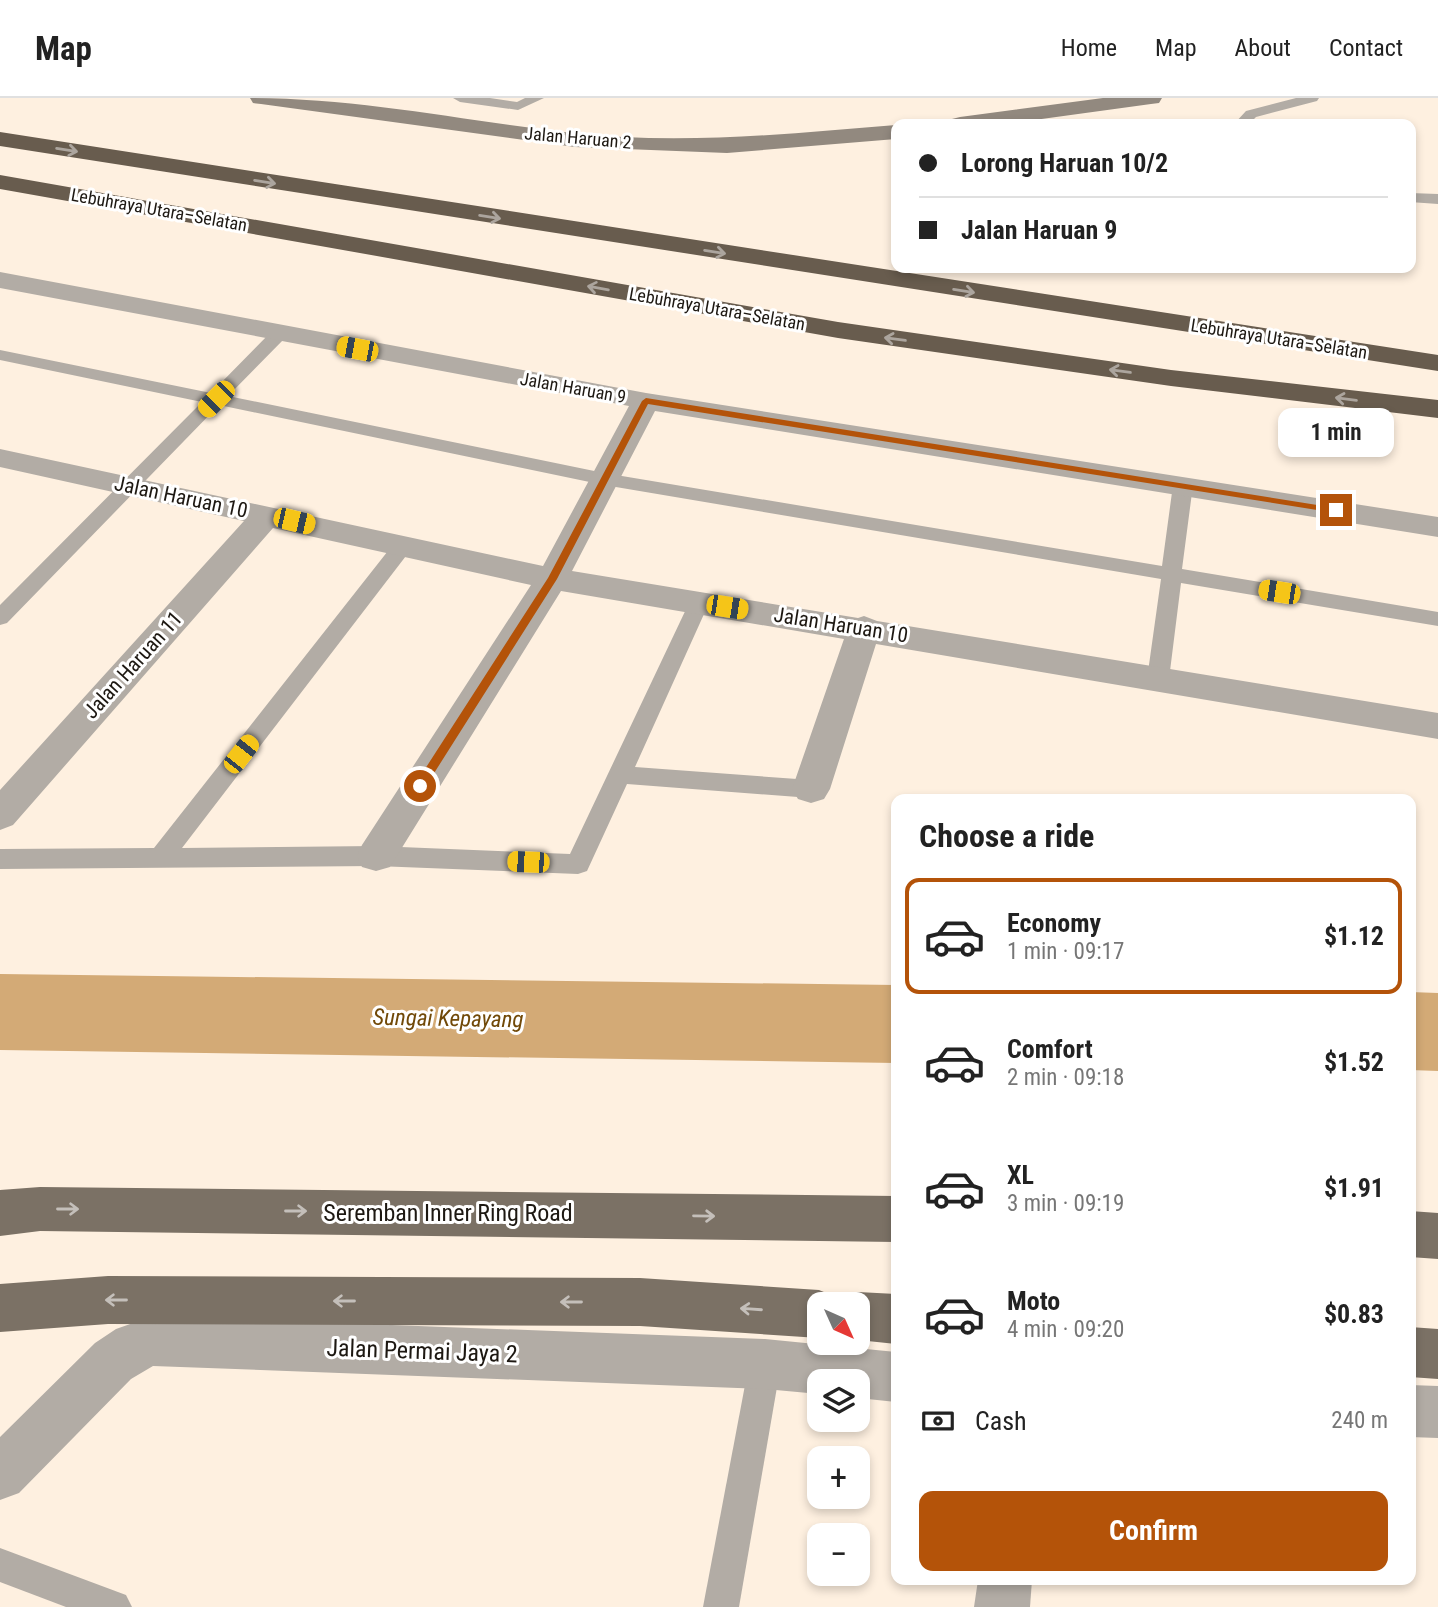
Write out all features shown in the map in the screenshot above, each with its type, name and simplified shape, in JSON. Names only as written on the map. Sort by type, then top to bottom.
[{"type":"highway","name":"Lebuhraya Utara–Selatan","points":[[0,139],[1438,363]]},
{"type":"highway","name":"Lebuhraya Utara–Selatan","points":[[0,182],[838,331],[1171,378],[1438,409]]},
{"type":"highway","points":[[1174,323],[1438,340]]},
{"type":"main road","name":"Jalan Haruan 2","points":[[261,98],[315,102],[575,140],[727,146],[891,132]]},
{"type":"main road","points":[[997,119],[1151,98]]},
{"type":"main road","name":"Seremban Inner Ring Road","points":[[0,1213],[67,1209],[891,1219]]},
{"type":"main road","points":[[1416,1234],[1438,1236]]},
{"type":"main road","points":[[0,1308],[108,1300],[625,1302],[807,1313]]},
{"type":"main road","points":[[870,1317],[891,1319]]},
{"type":"main road","points":[[1416,1352],[1438,1354]]},
{"type":"street","name":"Jalan Haruan 9","points":[[0,280],[646,401],[1438,527]]},
{"type":"street","points":[[376,856],[552,579],[646,401]]},
{"type":"street","name":"Jalan Haruan 10","points":[[1,459],[552,579],[863,628],[1438,726]]},
{"type":"street","name":"Jalan Haruan 11","points":[[0,814],[267,515]]},
{"type":"street","points":[[811,789],[863,628]]},
{"type":"street","name":"Jalan Permai Jaya 2","points":[[0,1474],[113,1361],[134,1347],[153,1341],[765,1364],[891,1377]]},
{"type":"street","points":[[1416,1411],[1438,1412]]},
{"type":"street","points":[[1002,1607],[1004,1585]]},
{"type":"lane","points":[[460,98],[518,106],[537,98]]},
{"type":"lane","points":[[1246,119],[1251,114],[1312,98]]},
{"type":"lane","points":[[1416,197],[1438,199]]},
{"type":"lane","points":[[0,618],[279,334]]},
{"type":"lane","points":[[0,355],[604,479],[1438,619]]},
{"type":"lane","points":[[1158,679],[1183,485]]},
{"type":"lane","points":[[161,857],[402,547]]},
{"type":"lane","points":[[0,859],[376,856],[578,864],[699,603]]},
{"type":"lane","points":[[620,775],[811,789]]},
{"type":"lane","points":[[721,1607],[765,1364]]},
{"type":"lane","points":[[0,1565],[114,1607]]},
{"type":"waterway","name":"Sungai Kepayang","points":[[0,1012],[891,1024]]},
{"type":"waterway","name":"Sungai Kepayang","points":[[1416,1031],[1438,1032]]},
{"type":"route","points":[[420,786],[552,579],[646,401],[1336,510]]}]
